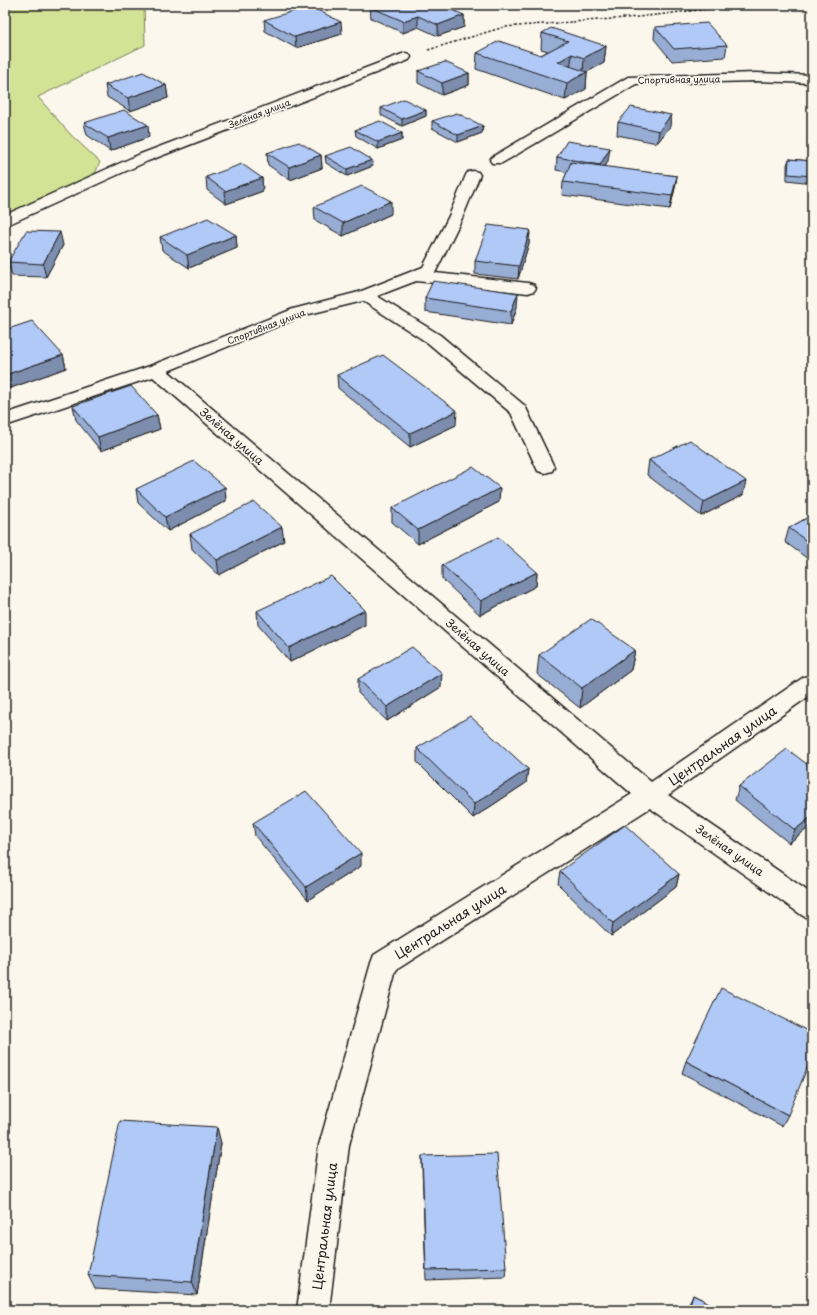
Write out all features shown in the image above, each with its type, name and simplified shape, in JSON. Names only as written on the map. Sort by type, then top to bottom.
[{"type":"street","name":"Зелёная улица","points":[[5,221],[143,158],[405,57]]},
{"type":"street","name":"Спортивная улица","points":[[497,160],[633,80],[756,77],[812,79]]},
{"type":"street","name":"Спортивная улица","points":[[5,420],[156,370],[299,312],[365,295],[429,270],[456,216],[473,175]]},
{"type":"street","points":[[415,276],[528,288]]},
{"type":"street","points":[[365,295],[434,340],[519,410],[545,467]]},
{"type":"street","name":"Зелёная улица","points":[[156,370],[650,795],[812,908]]},
{"type":"street","name":"Центральная улица","points":[[313,1310],[334,1145],[384,963],[650,795],[812,683]]},
{"type":"path","points":[[405,57],[504,27],[639,17],[740,5]]},
{"type":"green space","points":[[5,5],[144,5],[145,45],[38,97],[70,134],[100,162],[89,187],[5,217]]},
{"type":"building","points":[[376,5],[441,5],[464,15],[438,25],[418,16],[403,21],[370,7]]},
{"type":"building","points":[[310,6],[341,22],[295,37],[264,20]]},
{"type":"building","points":[[707,23],[727,45],[674,49],[655,27]]},
{"type":"building","points":[[551,28],[606,46],[584,58],[572,54],[558,62],[587,72],[567,83],[477,53],[499,41],[541,55],[568,41],[542,33]]},
{"type":"building","points":[[445,62],[469,73],[442,83],[418,71]]},
{"type":"building","points":[[143,72],[166,85],[128,98],[105,85]]},
{"type":"building","points":[[404,99],[426,110],[402,119],[381,108]]},
{"type":"building","points":[[631,107],[671,115],[659,131],[618,122]]},
{"type":"building","points":[[124,110],[148,125],[108,138],[84,123]]},
{"type":"building","points":[[457,113],[483,126],[458,135],[432,121]]},
{"type":"building","points":[[380,121],[402,133],[378,142],[355,130]]},
{"type":"building","points":[[567,141],[610,148],[600,165],[557,157]]},
{"type":"building","points":[[299,142],[321,155],[289,167],[267,153]]},
{"type":"building","points":[[351,147],[372,160],[347,169],[325,156]]},
{"type":"building","points":[[789,159],[812,161],[812,176],[788,174]]},
{"type":"building","points":[[571,162],[677,176],[672,196],[563,182]]},
{"type":"building","points":[[242,164],[262,178],[225,191],[206,177]]},
{"type":"building","points":[[362,186],[391,201],[343,223],[314,207]]},
{"type":"building","points":[[208,218],[236,235],[187,255],[160,237]]},
{"type":"building","points":[[488,225],[530,230],[519,266],[475,261]]},
{"type":"building","points":[[26,231],[60,232],[43,264],[8,262]]},
{"type":"building","points":[[433,281],[518,293],[511,311],[425,298]]},
{"type":"building","points":[[32,321],[63,355],[5,375],[5,330]]},
{"type":"building","points":[[383,355],[457,411],[410,433],[337,375]]},
{"type":"building","points":[[131,386],[157,415],[98,437],[73,406]]},
{"type":"building","points":[[690,440],[746,481],[704,502],[649,460]]},
{"type":"building","points":[[194,461],[225,487],[165,517],[136,489]]},
{"type":"building","points":[[473,467],[500,488],[418,530],[392,508]]},
{"type":"building","points":[[254,502],[282,527],[217,560],[190,534]]},
{"type":"building","points":[[812,515],[812,545],[789,528]]},
{"type":"building","points":[[498,537],[537,572],[481,601],[442,565]]},
{"type":"building","points":[[331,576],[365,610],[289,648],[257,611]]},
{"type":"building","points":[[591,619],[635,650],[582,688],[539,655]]},
{"type":"building","points":[[412,647],[442,673],[387,707],[358,679]]},
{"type":"building","points":[[470,716],[528,769],[474,804],[417,748]]},
{"type":"building","points":[[787,749],[812,768],[812,816],[795,830],[739,786]]},
{"type":"building","points":[[306,791],[361,853],[306,887],[253,823]]},
{"type":"building","points":[[625,825],[679,874],[613,923],[560,871]]},
{"type":"building","points":[[721,988],[812,1033],[812,1056],[788,1115],[686,1061]]},
{"type":"building","points":[[120,1121],[217,1127],[192,1282],[88,1275]]},
{"type":"building","points":[[497,1154],[506,1268],[426,1270],[422,1156]]},
{"type":"building","points":[[693,1295],[723,1310],[688,1310]]}]
